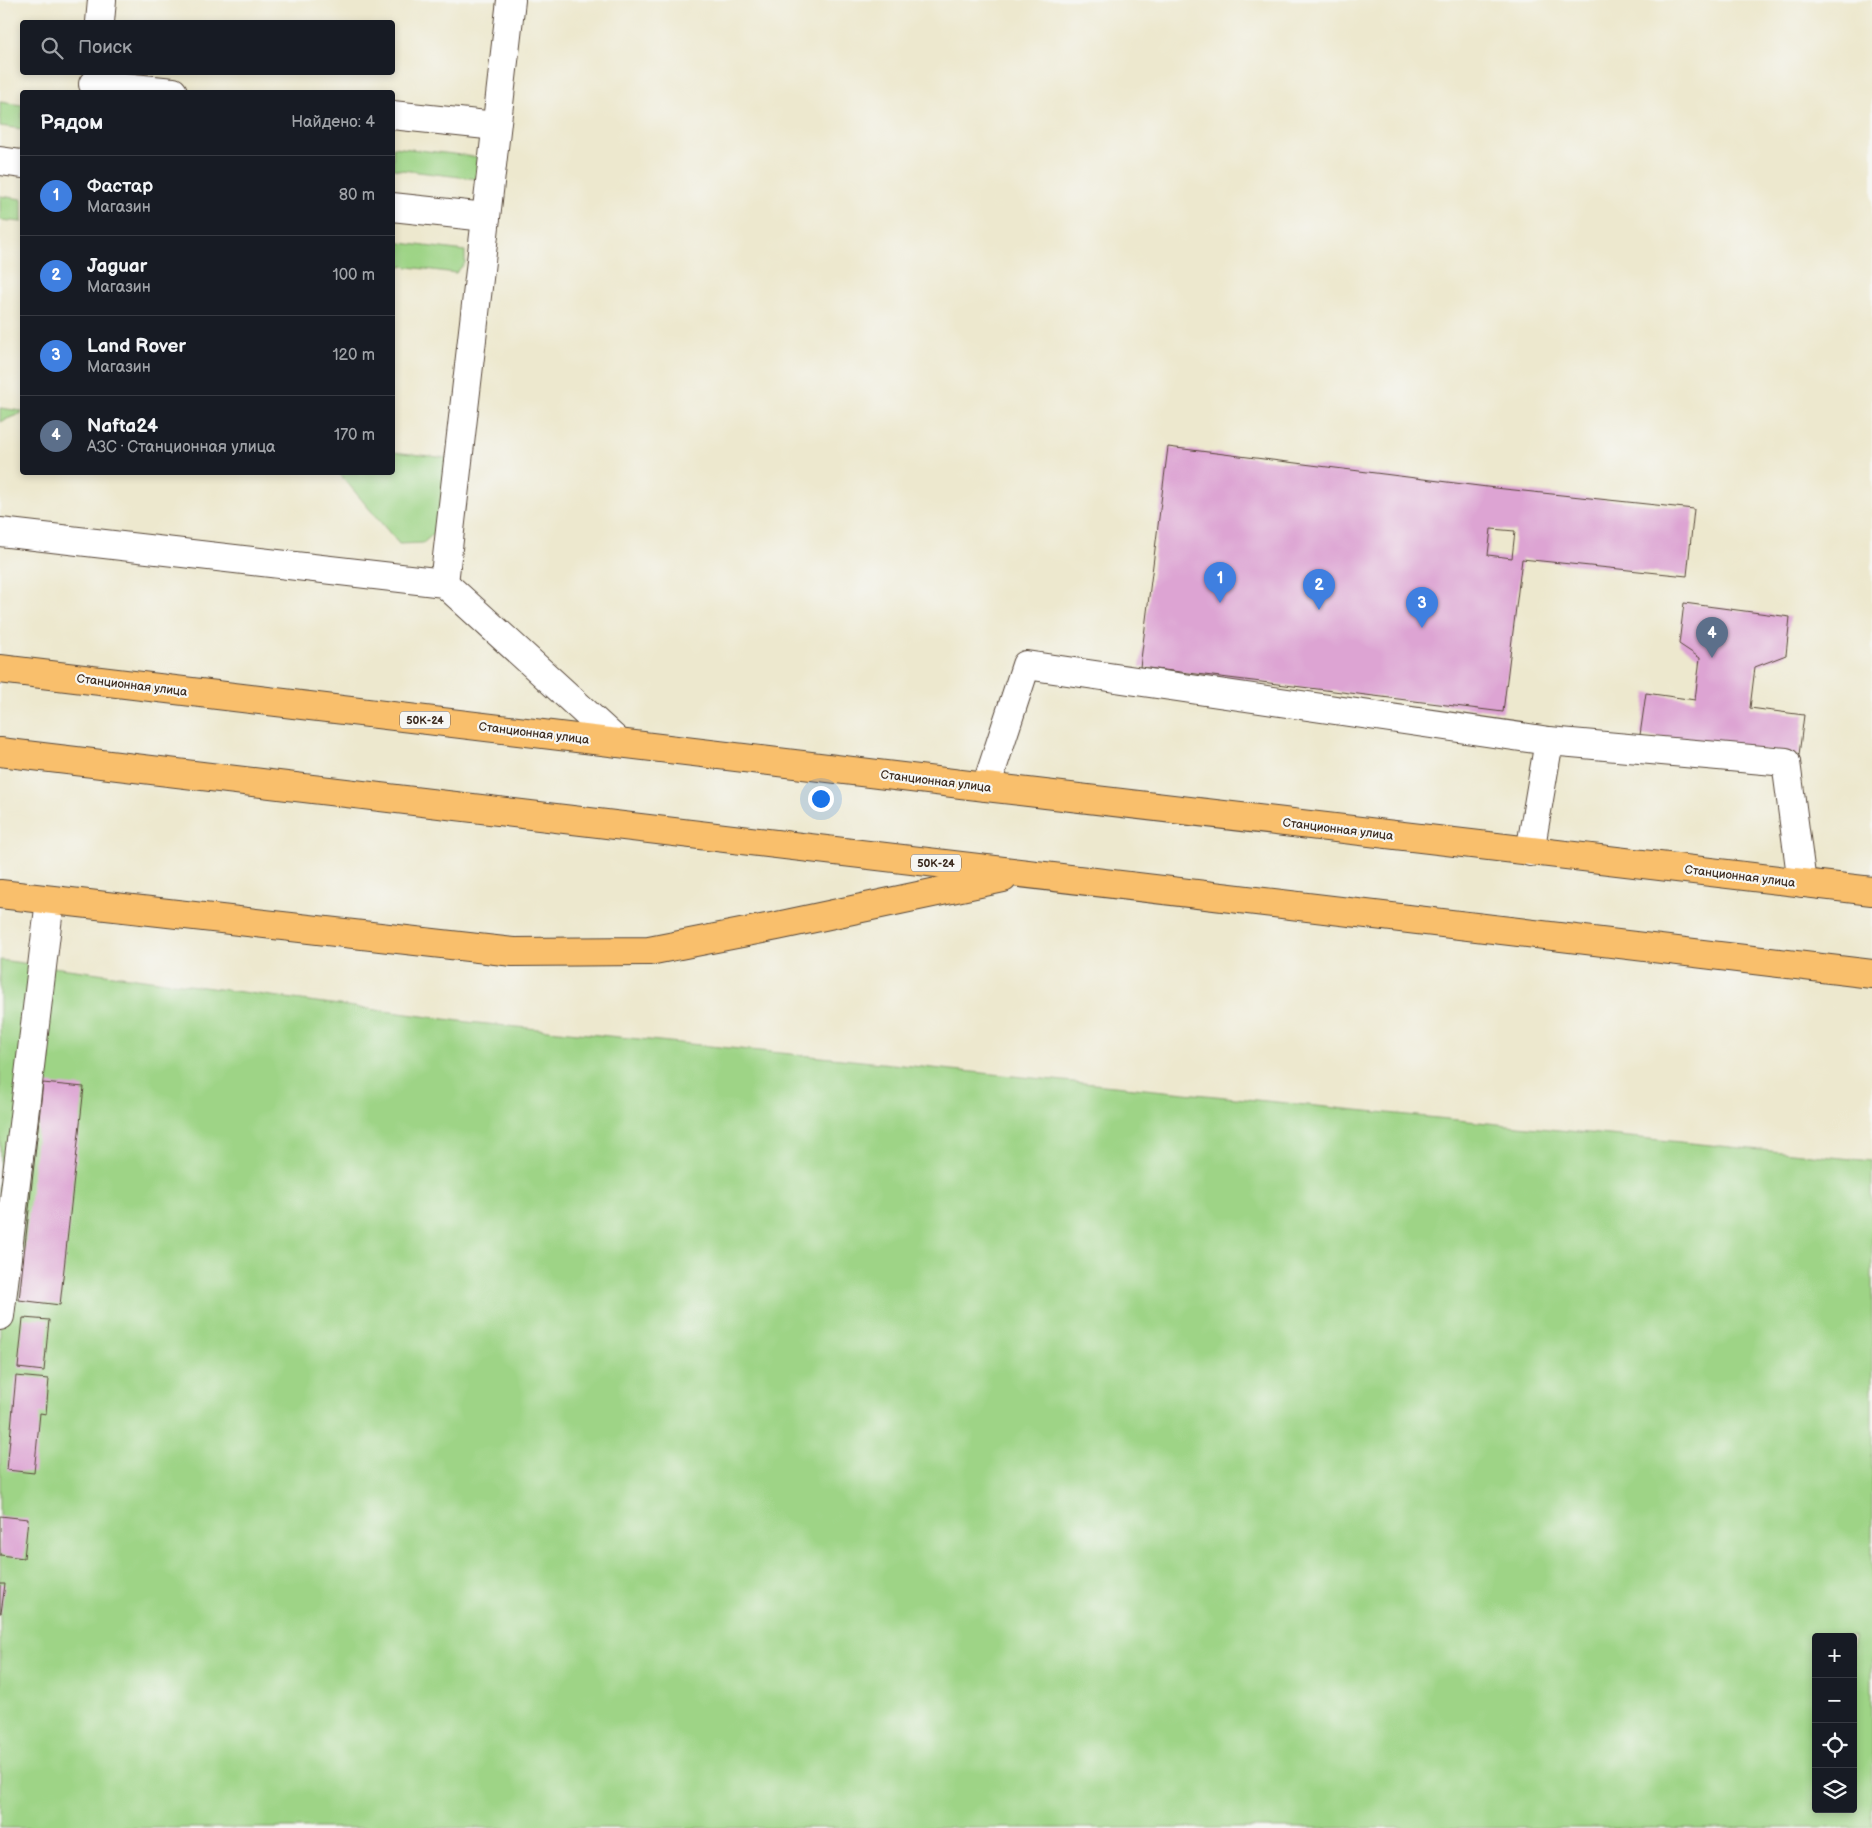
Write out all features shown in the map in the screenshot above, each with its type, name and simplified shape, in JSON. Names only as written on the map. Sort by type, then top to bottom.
[{"type":"main road","name":"Станционная улица","points":[[0,669],[1530,852],[1872,891]]},
{"type":"main road","name":"50К-24","points":[[0,752],[1872,974]]},
{"type":"main road","points":[[0,894],[513,952],[648,951],[777,926],[1024,873]]},
{"type":"lane","points":[[100,20],[102,0]]},
{"type":"lane","points":[[444,583],[510,0]]},
{"type":"lane","points":[[93,83],[156,90]]},
{"type":"lane","points":[[395,115],[496,126]]},
{"type":"lane","points":[[0,161],[20,164]]},
{"type":"lane","points":[[395,207],[486,217]]},
{"type":"lane","points":[[0,532],[444,583],[619,743]]},
{"type":"lane","points":[[986,787],[1026,665],[1549,741],[1786,762],[1802,883]]},
{"type":"lane","points":[[1530,852],[1549,741]]},
{"type":"lane","points":[[0,1316],[50,900]]},
{"type":"green space","points":[[0,102],[20,105],[20,129],[0,126]]},
{"type":"green space","points":[[395,147],[479,157],[477,179],[395,169]]},
{"type":"green space","points":[[0,196],[20,199],[20,222],[0,220]]},
{"type":"green space","points":[[395,242],[465,251],[465,263],[456,273],[395,265]]},
{"type":"green space","points":[[0,408],[20,411],[20,414],[0,422]]},
{"type":"green space","points":[[395,452],[448,458],[439,529],[423,543],[399,544],[341,475],[395,475]]},
{"type":"green space","points":[[0,960],[467,1022],[1872,1161],[1872,1828],[0,1828]]},
{"type":"building","points":[[1168,447],[1495,488],[1694,509],[1687,576],[1522,559],[1503,712],[1140,667]],"holes":[[[1491,529],[1515,531],[1512,558],[1488,555]]]},
{"type":"building","points":[[1684,603],[1790,617],[1786,655],[1755,667],[1750,708],[1804,715],[1799,755],[1640,735],[1646,693],[1695,700],[1700,658],[1679,644]]},
{"type":"building","points":[[43,1083],[84,1087],[60,1305],[19,1300]]},
{"type":"building","points":[[23,1318],[49,1320],[44,1371],[18,1368]]},
{"type":"building","points":[[16,1376],[49,1379],[46,1414],[40,1413],[34,1473],[7,1470]]},
{"type":"building","points":[[0,1516],[28,1519],[24,1558],[0,1555]]},
{"type":"building","points":[[0,1584],[5,1584],[1,1613],[0,1613]]},
{"type":"place","name":"Фастар","points":[[1220,603]]},
{"type":"place","name":"Jaguar","points":[[1319,610]]},
{"type":"place","name":"Land Rover","points":[[1422,628]]},
{"type":"place","name":"Nafta24","points":[[1712,658]]}]
